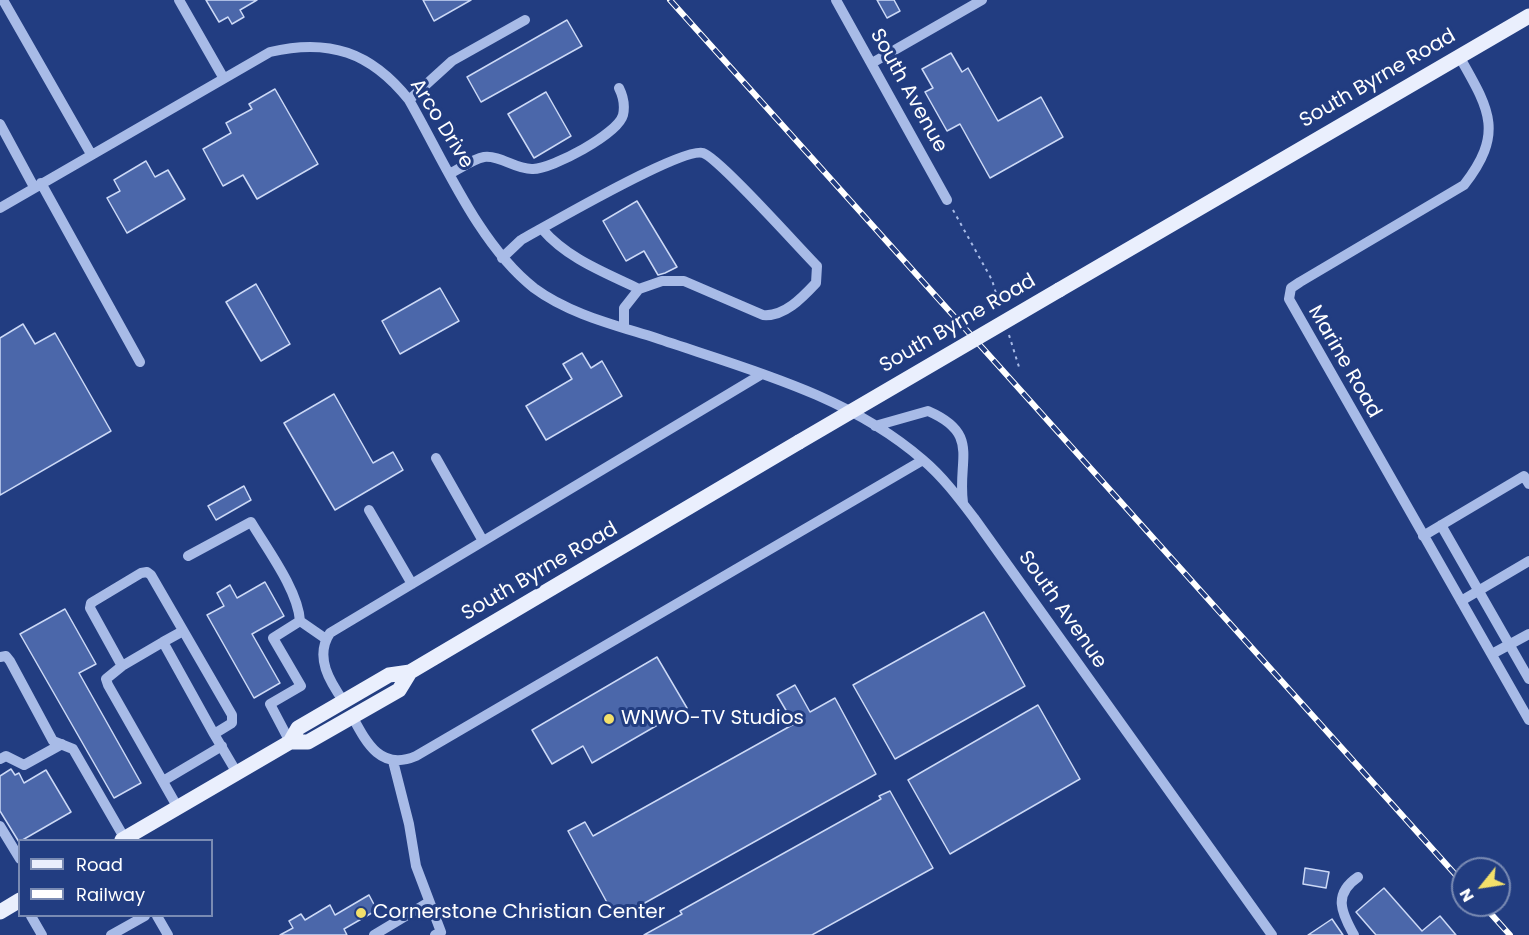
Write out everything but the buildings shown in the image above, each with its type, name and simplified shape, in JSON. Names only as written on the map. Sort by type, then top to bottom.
[{"type":"main road","name":"South Byrne Road","points":[[125,839],[290,742],[298,728],[389,675],[410,672],[1529,16]]},
{"type":"main road","name":"South Byrne Road","points":[[290,742],[308,742],[399,690],[410,672]]},
{"type":"main road","points":[[0,912],[18,901]]},
{"type":"street","points":[[3,0],[91,154]]},
{"type":"street","points":[[179,0],[223,77]]},
{"type":"street","name":"South Avenue","points":[[836,0],[947,200]]},
{"type":"street","points":[[872,63],[979,1]]},
{"type":"street","points":[[409,100],[452,61],[525,20]]},
{"type":"street","name":"Arco Drive","points":[[0,208],[223,77],[270,52],[292,47],[322,46],[339,49],[370,63],[398,86],[409,100],[487,238],[502,258],[535,288],[557,302],[624,328],[762,374]]},
{"type":"street","name":"Marine Road","points":[[1459,56],[1487,112],[1490,136],[1481,162],[1464,185],[1300,282],[1291,288],[1289,299],[1529,720]]},
{"type":"street","points":[[451,173],[476,160],[492,157],[521,168],[536,169],[577,152],[618,124],[623,116],[624,105],[619,88]]},
{"type":"street","points":[[0,124],[140,362]]},
{"type":"street","points":[[502,258],[521,240],[667,162],[693,152],[705,153],[817,266],[816,283],[804,296],[775,316],[763,315],[684,281],[662,281],[639,289],[624,308],[624,328]]},
{"type":"street","points":[[542,229],[557,247],[576,259],[639,289]]},
{"type":"street","points":[[344,702],[331,683],[325,666],[326,639],[330,633],[762,374]]},
{"type":"street","name":"South Avenue","points":[[762,374],[828,400],[875,426],[923,460],[963,504],[1272,935]]},
{"type":"street","points":[[875,426],[928,411],[953,425],[965,449],[961,490],[963,504]]},
{"type":"street","points":[[436,458],[483,541]]},
{"type":"street","points":[[352,716],[374,749],[393,760],[416,756],[923,460]]},
{"type":"street","points":[[1423,536],[1524,476],[1529,484]]},
{"type":"street","points":[[369,510],[412,584]]},
{"type":"street","points":[[188,556],[251,522],[300,609],[300,621]]},
{"type":"street","points":[[1441,525],[1529,679]]},
{"type":"street","points":[[1461,601],[1529,561]]},
{"type":"street","points":[[122,666],[90,608],[91,603],[141,573],[147,572],[151,575],[232,715],[232,723],[214,734]]},
{"type":"street","points":[[300,621],[326,639]]},
{"type":"street","points":[[290,742],[270,704],[301,686],[273,638],[300,621]]},
{"type":"street","points":[[178,808],[106,679],[109,674],[183,631]]},
{"type":"street","points":[[1492,654],[1529,634]]},
{"type":"street","points":[[163,642],[237,773]]},
{"type":"street","points":[[0,657],[6,656],[10,661],[53,741],[73,749],[122,839]]},
{"type":"street","points":[[0,759],[6,756],[24,765],[62,744]]},
{"type":"street","points":[[163,781],[222,746]]},
{"type":"street","points":[[393,760],[410,824],[416,866],[441,932],[435,935]]},
{"type":"street","points":[[0,826],[18,856]]},
{"type":"street","points":[[1354,935],[1341,908],[1340,899],[1349,883],[1358,877]]},
{"type":"street","points":[[374,935],[429,903]]},
{"type":"street","points":[[32,917],[42,935]]},
{"type":"street","points":[[111,935],[142,917]]},
{"type":"street","points":[[158,917],[168,935]]},
{"type":"path","points":[[947,200],[992,280],[1002,313]]},
{"type":"path","points":[[1009,334],[1019,367]]},
{"type":"railway","points":[[670,0],[1451,870]]},
{"type":"railway","points":[[1494,917],[1510,935]]},
{"type":"place","name":"WNWO-TV Studios","points":[[609,719]]},
{"type":"place","name":"Cornerstone Christian Center","points":[[361,913]]}]
